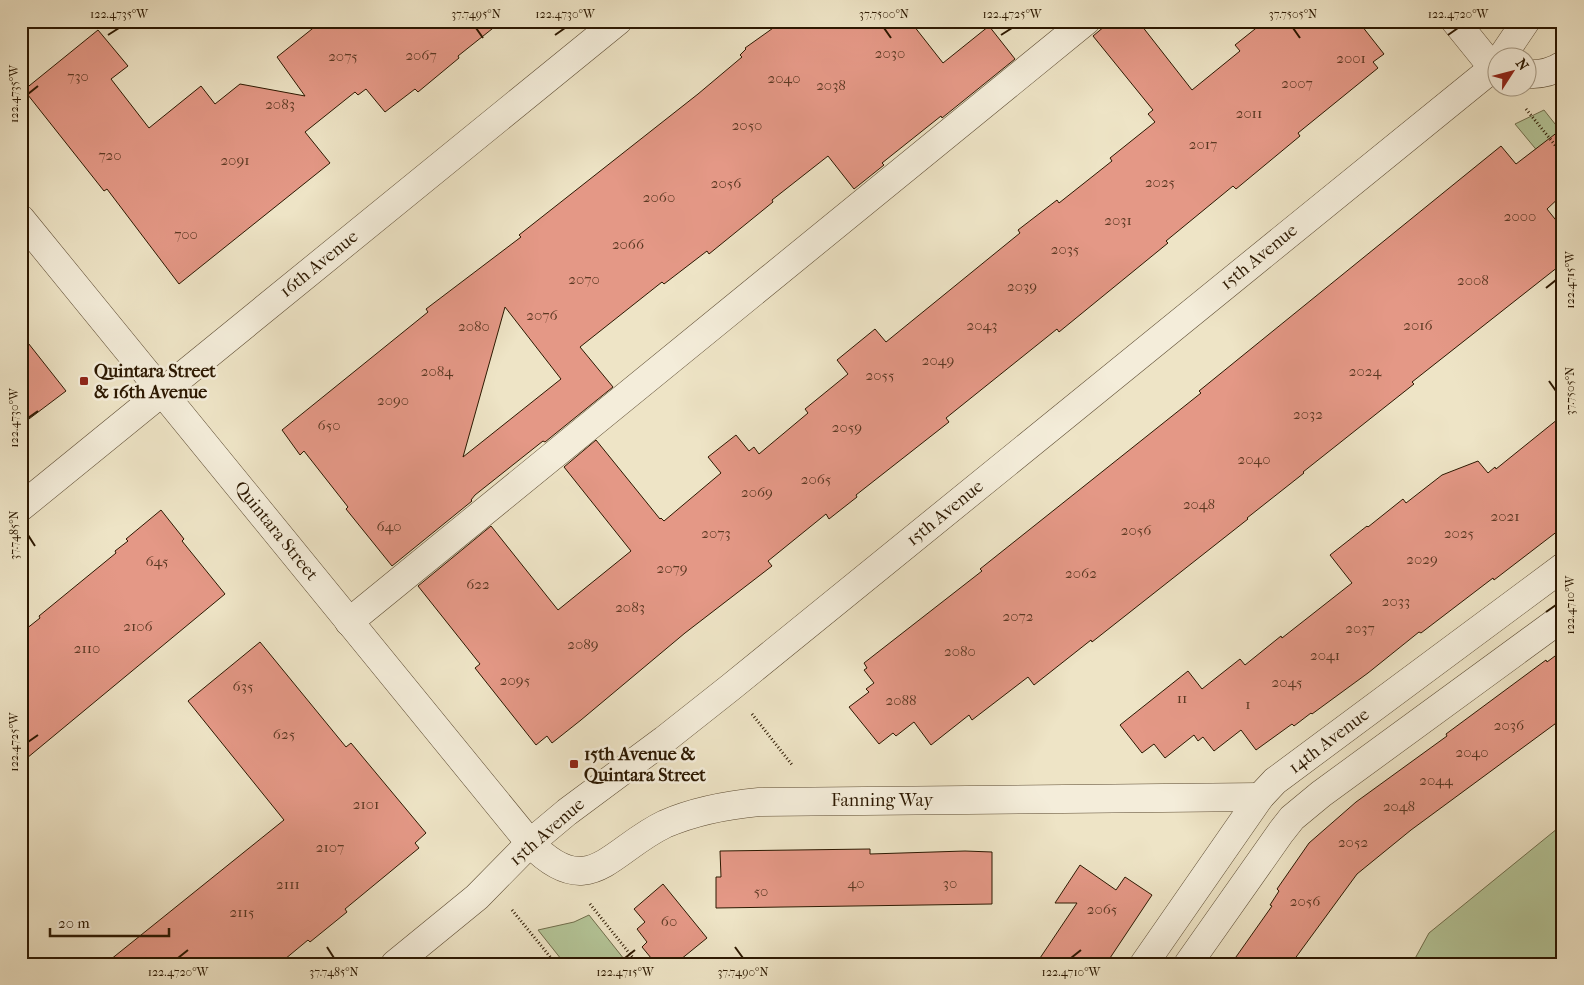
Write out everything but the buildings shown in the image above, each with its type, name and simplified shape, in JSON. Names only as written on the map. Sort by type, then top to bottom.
[{"type":"street","name":"16th Avenue","points":[[21,507],[618,21]]},
{"type":"street","points":[[349,622],[1086,21]]},
{"type":"street","points":[[1455,21],[1486,53]]},
{"type":"street","name":"15th Avenue","points":[[1508,48],[1526,21]]},
{"type":"street","points":[[1536,75],[1563,65]]},
{"type":"street","name":"15th Avenue","points":[[395,964],[477,897],[530,843],[567,812],[664,740],[731,687],[1486,73]]},
{"type":"street","name":"Quintara Street","points":[[21,219],[530,843]]},
{"type":"street","name":"14th Avenue","points":[[1144,964],[1260,797],[1276,781],[1563,567]]},
{"type":"street","name":"14th Avenue","points":[[1188,964],[1280,832],[1292,818],[1321,794],[1563,617]]},
{"type":"street","name":"Fanning Way","points":[[572,872],[586,872],[601,866],[636,841],[665,824],[694,813],[726,806],[759,802],[1260,797]]},
{"type":"street","points":[[530,843],[543,857],[557,866],[572,872]]},
{"type":"path","points":[[1521,102],[1563,155]]},
{"type":"path","points":[[731,687],[820,800]]},
{"type":"path","points":[[572,872],[593,909],[638,964]]},
{"type":"path","points":[[491,884],[556,964]]},
{"type":"path","points":[[1555,961],[1563,950]]},
{"type":"green space","points":[[1544,110],[1563,134],[1563,182],[1515,124]]},
{"type":"green space","points":[[1563,824],[1563,964],[1412,964],[1429,933]]},
{"type":"green space","points":[[589,915],[628,964],[565,964],[538,930],[574,922]]},
{"type":"place","name":"Quintara Street & 16th Avenue","points":[[84,381]]},
{"type":"place","name":"15th Avenue & Quintara Street","points":[[574,764]]}]
